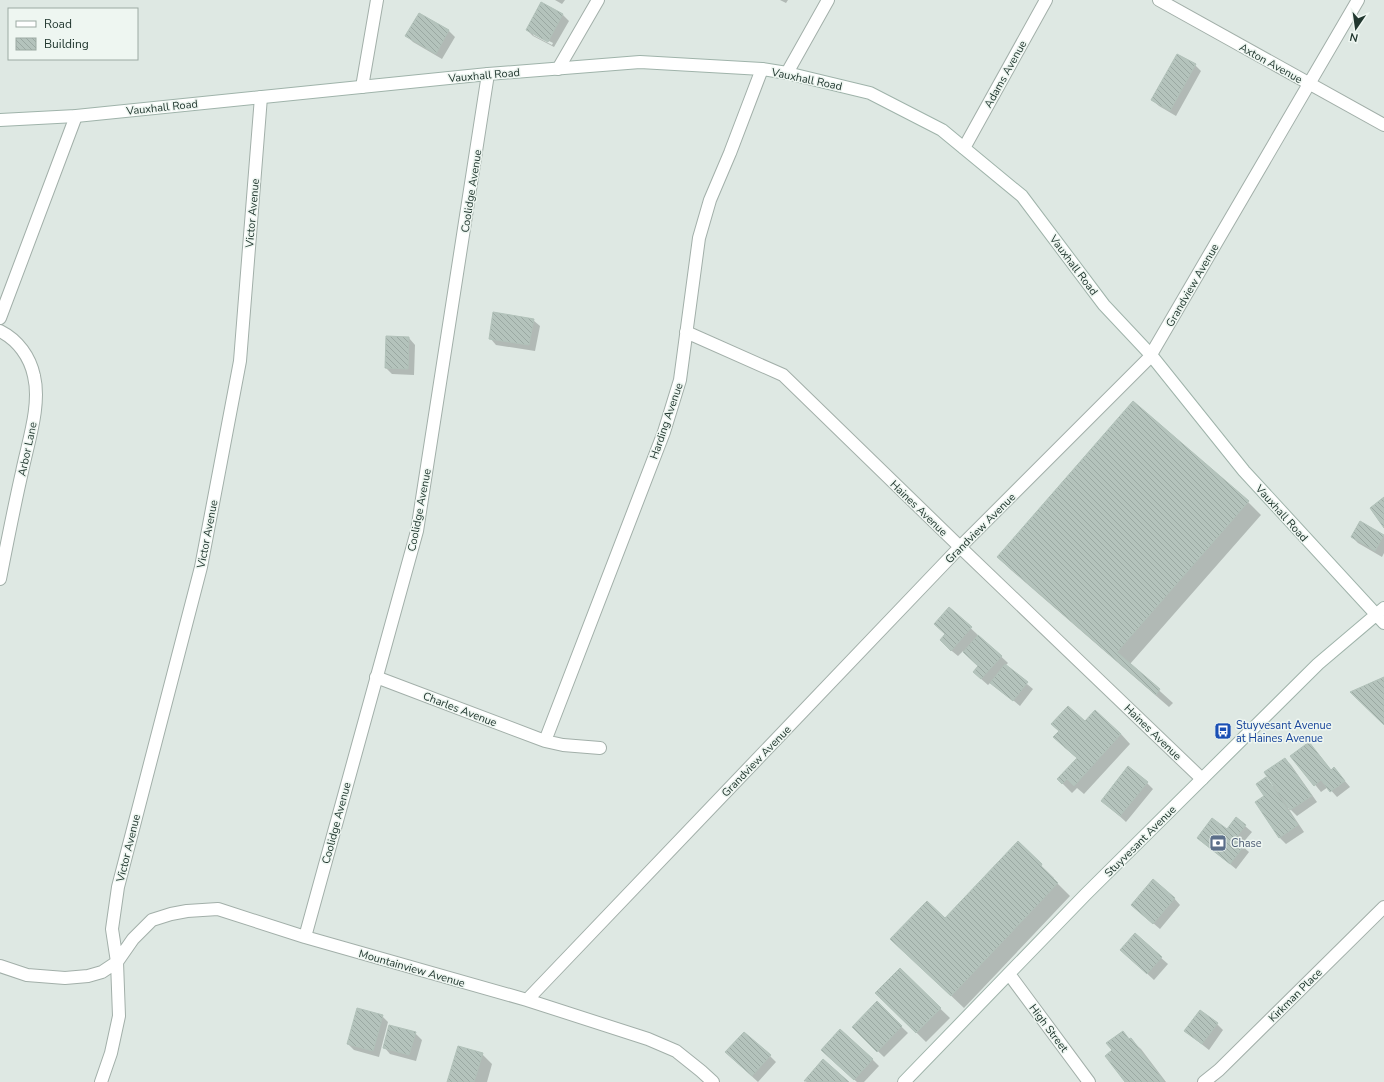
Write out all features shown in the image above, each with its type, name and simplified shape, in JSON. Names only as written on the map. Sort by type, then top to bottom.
[{"type":"street","points":[[362,87],[377,0]]},
{"type":"street","points":[[558,69],[598,0]]},
{"type":"street","points":[[787,73],[828,0]]},
{"type":"street","name":"Adams Avenue","points":[[964,148],[1046,0]]},
{"type":"street","name":"Axton Avenue","points":[[1159,0],[1384,125]]},
{"type":"street","name":"Grandview Avenue","points":[[527,1000],[960,547],[1149,358],[1358,0]]},
{"type":"street","name":"Vauxhall Road","points":[[0,120],[76,116],[488,74],[640,62],[762,69],[787,73],[870,93],[942,130],[1022,196],[1104,305],[1151,355],[1244,471],[1381,616]]},
{"type":"street","name":"Harding Avenue","points":[[545,741],[664,432],[680,380],[699,238],[710,200],[730,153],[762,69]]},
{"type":"street","name":"Coolidge Avenue","points":[[304,937],[417,531],[488,74]]},
{"type":"street","name":"Victor Avenue","points":[[101,1082],[111,1053],[119,1016],[117,962],[112,929],[118,887],[201,567],[240,361],[261,97]]},
{"type":"street","points":[[0,318],[76,116]]},
{"type":"street","name":"Arbor Lane","points":[[0,331],[15,342],[24,352],[30,364],[34,377],[36,408],[4,533],[0,579]]},
{"type":"street","name":"Haines Avenue","points":[[686,332],[783,375],[1202,779]]},
{"type":"street","name":"Stuyvesant Avenue","points":[[904,1082],[1086,894],[1318,664],[1381,616]]},
{"type":"street","name":"Charles Avenue","points":[[376,677],[545,741],[564,745],[600,748]]},
{"type":"street","name":"Kirkman Place","points":[[1204,1082],[1219,1070],[1384,906]]},
{"type":"street","name":"Mountainview Avenue","points":[[117,962],[133,939],[152,920],[186,911],[218,909],[304,937],[527,1000],[648,1039],[676,1051],[702,1071],[713,1082]]},
{"type":"street","points":[[0,966],[27,975],[65,978],[88,976],[102,972],[117,962]]},
{"type":"street","name":"High Street","points":[[1009,974],[1089,1082]]},
{"type":"building","points":[[541,2],[563,14],[548,42],[526,30]]},
{"type":"building","points":[[419,13],[449,30],[436,54],[405,36]]},
{"type":"building","points":[[1177,54],[1196,64],[1170,111],[1151,100]]},
{"type":"building","points":[[493,312],[534,319],[529,345],[489,339]]},
{"type":"building","points":[[386,336],[409,337],[408,369],[385,368]]},
{"type":"building","points":[[1133,401],[1249,501],[1117,652],[1160,689],[1156,695],[997,557]]},
{"type":"building","points":[[1384,497],[1384,528],[1370,508]]},
{"type":"building","points":[[1360,521],[1384,535],[1375,551],[1351,537]]},
{"type":"building","points":[[949,607],[972,627],[951,651],[940,640],[945,634],[934,624]]},
{"type":"building","points":[[978,635],[1002,656],[981,679],[973,672],[978,666],[963,652]]},
{"type":"building","points":[[1005,664],[1028,682],[1013,701],[990,683]]},
{"type":"building","points":[[1384,677],[1384,725],[1350,692]]},
{"type":"building","points":[[1068,706],[1085,721],[1095,710],[1121,734],[1074,786],[1067,779],[1062,784],[1057,779],[1077,758],[1053,737],[1059,731],[1051,724]]},
{"type":"building","points":[[1309,742],[1331,770],[1334,767],[1345,781],[1330,792],[1321,780],[1314,786],[1290,756]]},
{"type":"building","points":[[1285,758],[1312,796],[1290,810],[1264,772]]},
{"type":"building","points":[[1128,766],[1148,782],[1120,816],[1101,801]]},
{"type":"building","points":[[1266,777],[1298,825],[1279,838],[1255,802],[1264,796],[1256,784]]},
{"type":"building","points":[[1236,817],[1246,825],[1235,839],[1244,846],[1230,864],[1197,838],[1212,818],[1227,829]]},
{"type":"building","points":[[1018,841],[1042,864],[1041,866],[1058,883],[951,996],[890,939],[927,901],[945,918]]},
{"type":"building","points":[[1153,879],[1175,898],[1153,924],[1131,905]]},
{"type":"building","points":[[1135,933],[1162,957],[1147,974],[1120,950]]},
{"type":"building","points":[[900,968],[941,1008],[916,1033],[875,993]]},
{"type":"building","points":[[877,1001],[902,1026],[877,1052],[852,1027]]},
{"type":"building","points":[[357,1008],[383,1015],[373,1051],[347,1044]]},
{"type":"building","points":[[1200,1010],[1218,1023],[1202,1044],[1184,1031]]},
{"type":"building","points":[[389,1025],[416,1032],[409,1055],[383,1048]]},
{"type":"building","points":[[840,1029],[873,1059],[854,1080],[821,1050]]},
{"type":"building","points":[[1123,1031],[1129,1039],[1131,1038],[1164,1081],[1125,1082],[1105,1056],[1112,1050],[1106,1043]]},
{"type":"building","points":[[744,1032],[771,1055],[752,1076],[725,1052]]},
{"type":"building","points":[[458,1046],[483,1053],[474,1082],[447,1082]]},
{"type":"building","points":[[823,1059],[849,1082],[804,1081]]},
{"type":"place","name":"Stuyvesant Avenue at Haines Avenue","points":[[1223,731]]},
{"type":"place","name":"Chase","points":[[1218,843]]}]
